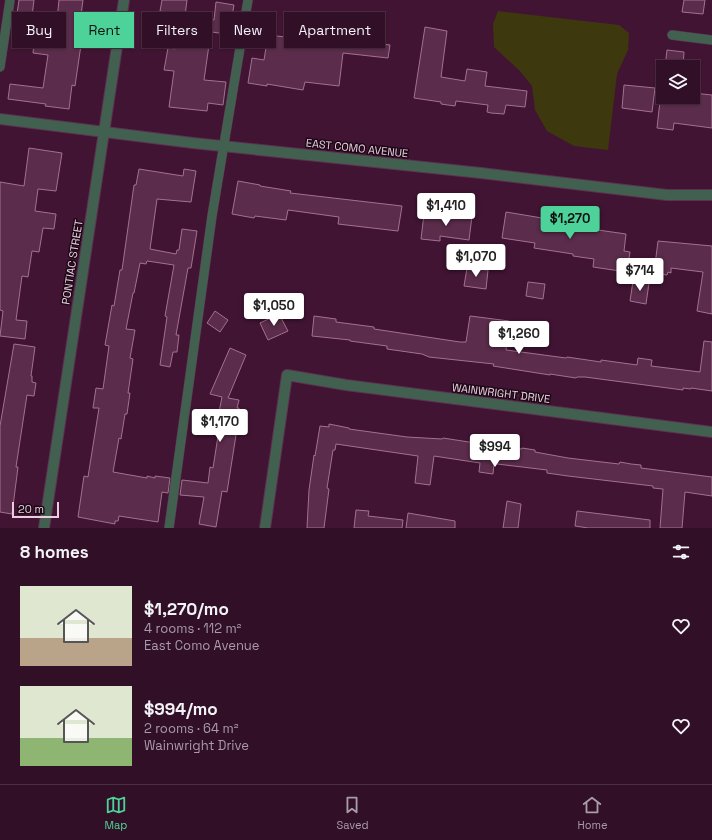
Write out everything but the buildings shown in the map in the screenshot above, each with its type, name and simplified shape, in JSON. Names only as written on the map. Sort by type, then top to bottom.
[{"type":"street","name":"PONTIAC STREET","points":[[44,528],[124,0]]},
{"type":"street","name":"EAST COMO AVENUE","points":[[0,119],[223,146],[440,168],[667,195],[712,195]]},
{"type":"street","name":"WAINWRIGHT DRIVE","points":[[265,528],[287,375],[346,385],[712,432]]},
{"type":"lane","points":[[0,67],[10,0]]},
{"type":"lane","points":[[169,528],[212,216],[248,0]]},
{"type":"lane","points":[[672,35],[712,40]]},
{"type":"shaded area","points":[[498,11],[619,25],[629,33],[628,50],[617,74],[608,150],[574,146],[547,131],[535,110],[532,86],[520,71],[494,47],[493,24]]}]
